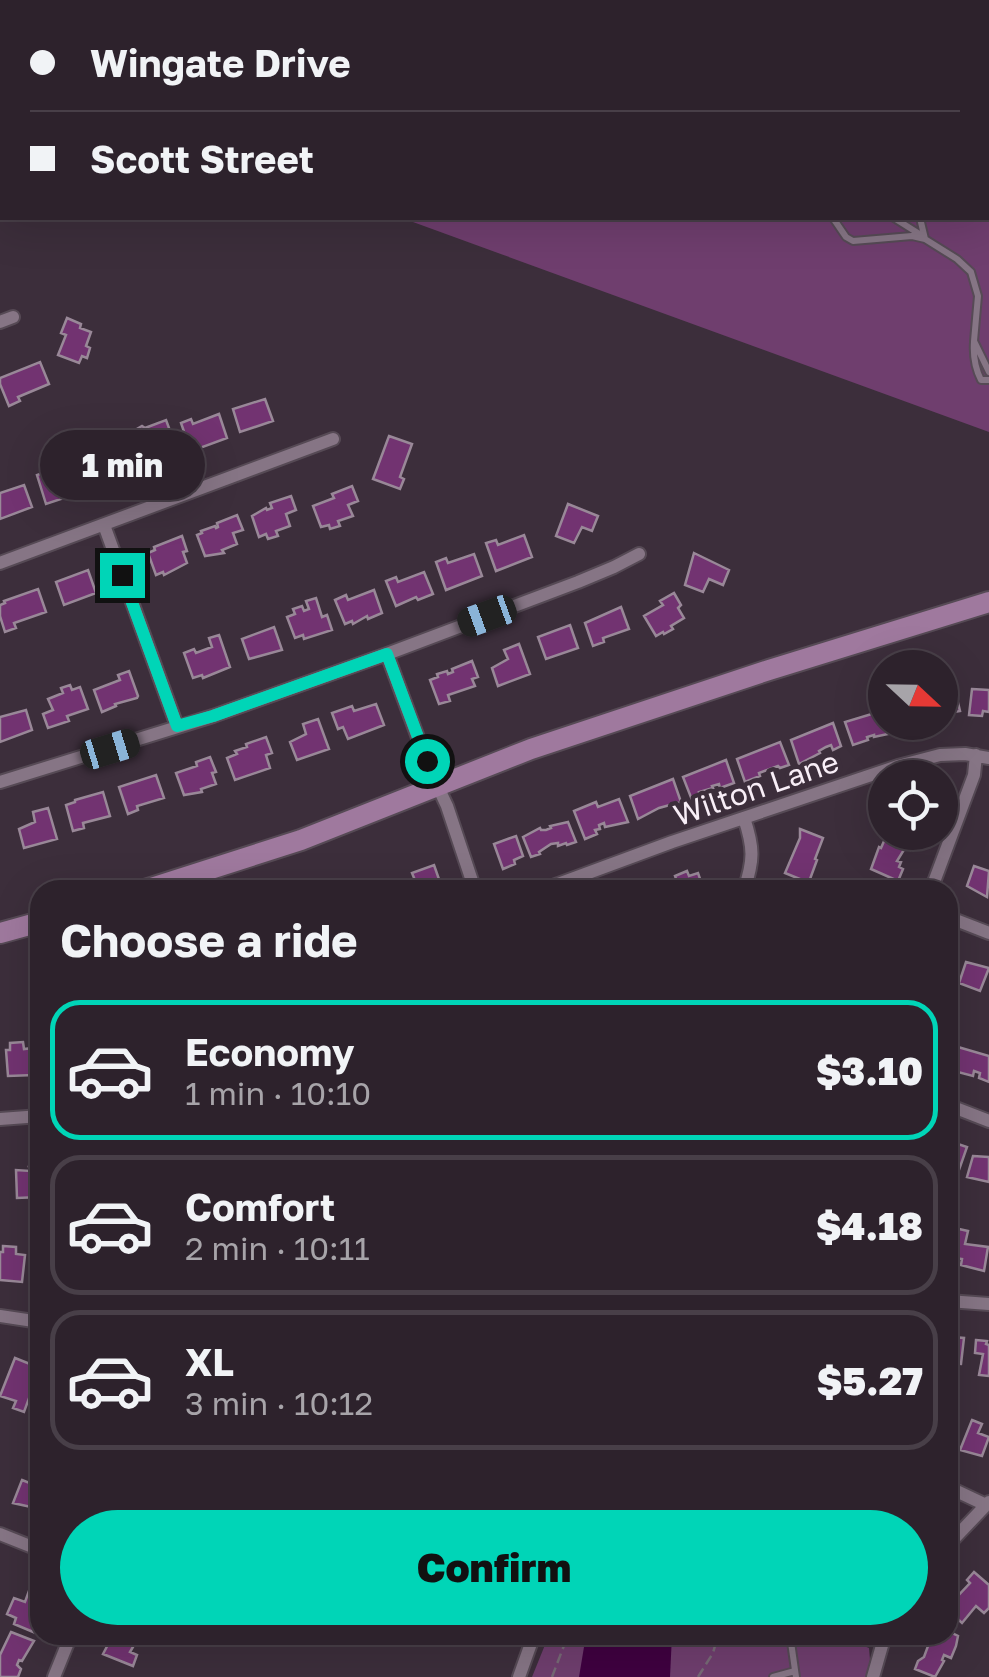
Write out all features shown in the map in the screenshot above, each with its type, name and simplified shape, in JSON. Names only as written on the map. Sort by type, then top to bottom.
[{"type":"main road","points":[[177,880],[301,840],[532,750],[769,670],[989,602]]},
{"type":"main road","points":[[0,933],[30,925]]},
{"type":"street","points":[[0,563],[333,439]]},
{"type":"street","points":[[104,525],[177,726]]},
{"type":"street","points":[[0,782],[213,716],[387,654],[614,568],[639,554]]},
{"type":"street","points":[[387,654],[447,806],[471,880]]},
{"type":"street","name":"Wilton Lane","points":[[570,880],[898,766],[940,755],[982,756]]},
{"type":"street","points":[[934,880],[982,756]]},
{"type":"street","points":[[744,818],[753,860],[747,880]]},
{"type":"street","points":[[958,922],[989,933]]},
{"type":"street","points":[[958,1110],[989,1122]]},
{"type":"street","points":[[0,1119],[30,1116]]},
{"type":"street","points":[[958,1301],[989,1304]]},
{"type":"street","points":[[0,1316],[30,1320]]},
{"type":"street","points":[[958,1491],[987,1503],[958,1535]]},
{"type":"street","points":[[0,1534],[30,1546]]},
{"type":"street","points":[[54,1677],[66,1645]]},
{"type":"street","points":[[519,1677],[530,1645]]},
{"type":"street","points":[[873,1677],[878,1645]]},
{"type":"lane","points":[[834,220],[846,237],[853,240],[912,236],[926,239]]},
{"type":"lane","points":[[897,220],[970,272],[978,296],[973,355],[982,380],[989,380]]},
{"type":"lane","points":[[921,220],[926,239]]},
{"type":"lane","points":[[974,341],[989,372]]},
{"type":"lane","points":[[772,1677],[796,1674],[792,1645]]},
{"type":"path","points":[[552,1677],[564,1645]]},
{"type":"path","points":[[698,1677],[716,1645]]},
{"type":"shaded area","points":[[407,220],[989,220],[989,432]]},
{"type":"shaded area","points":[[545,1645],[861,1645],[869,1648],[870,1660],[867,1677],[532,1677]]},
{"type":"shaded area","points":[[672,1645],[670,1677],[579,1677],[584,1647]]},
{"type":"building","points":[[67,318],[91,332],[87,358],[82,356],[79,363],[58,355],[66,335],[61,333]]},
{"type":"building","points":[[40,362],[49,384],[18,397],[20,401],[9,406],[0,378]]},
{"type":"building","points":[[265,399],[273,421],[240,432],[233,409]]},
{"type":"building","points":[[219,414],[227,438],[190,449],[181,423],[191,419],[193,424]]},
{"type":"building","points":[[166,420],[179,455],[164,460],[159,448],[138,455],[130,433]]},
{"type":"building","points":[[389,436],[412,444],[400,477],[404,479],[400,489],[373,479]]},
{"type":"building","points":[[123,450],[131,473],[93,484],[84,459],[95,455],[97,460]]},
{"type":"building","points":[[72,463],[80,484],[59,493],[61,499],[46,504],[37,475]]},
{"type":"building","points":[[24,485],[32,507],[0,519],[0,493]]},
{"type":"building","points":[[352,486],[358,501],[348,505],[353,516],[338,521],[340,526],[321,527],[313,506]]},
{"type":"building","points":[[291,496],[296,510],[286,514],[290,526],[276,531],[278,536],[259,537],[252,516],[272,508],[270,503]]},
{"type":"building","points":[[568,504],[598,516],[592,531],[582,527],[574,543],[556,536]]},
{"type":"building","points":[[237,515],[243,530],[233,533],[237,544],[222,550],[224,553],[205,556],[197,535]]},
{"type":"building","points":[[524,535],[532,557],[496,571],[486,543],[496,540],[498,545]]},
{"type":"building","points":[[182,536],[187,563],[156,575],[148,553]]},
{"type":"building","points":[[694,553],[729,570],[723,585],[709,579],[703,592],[685,585]]},
{"type":"building","points":[[474,554],[482,576],[446,590],[436,562],[446,558],[448,563]]},
{"type":"building","points":[[88,570],[96,593],[64,605],[56,582]]},
{"type":"building","points":[[424,572],[433,594],[396,606],[386,581],[396,577],[398,582]]},
{"type":"building","points":[[38,589],[46,612],[14,623],[16,628],[5,632],[0,605]]},
{"type":"building","points":[[374,590],[382,613],[345,624],[335,600],[346,595],[348,600]]},
{"type":"building","points":[[674,593],[684,618],[671,626],[673,629],[656,636],[644,616]]},
{"type":"building","points":[[316,598],[322,617],[327,615],[332,630],[295,638],[287,617],[295,614],[293,609],[309,609],[306,601]]},
{"type":"building","points":[[621,607],[629,629],[593,646],[585,623]]},
{"type":"building","points":[[570,625],[578,648],[546,659],[538,637]]},
{"type":"building","points":[[274,627],[282,650],[249,659],[242,639]]},
{"type":"building","points":[[219,635],[230,667],[193,678],[184,653],[212,647],[209,638]]},
{"type":"building","points":[[519,644],[530,674],[498,686],[492,668],[508,659],[504,650]]},
{"type":"building","points":[[472,661],[478,677],[472,679],[475,686],[448,695],[450,701],[439,704],[430,680]]},
{"type":"building","points":[[129,671],[137,698],[102,712],[94,690],[120,680],[118,675]]},
{"type":"building","points":[[70,685],[72,690],[80,687],[88,709],[48,728],[43,714],[53,710],[48,699]]},
{"type":"building","points":[[972,689],[989,690],[989,712],[983,711],[982,716],[969,715]]},
{"type":"building","points":[[376,704],[384,725],[348,739],[343,727],[338,729],[332,713]]},
{"type":"building","points":[[26,710],[32,730],[0,742],[0,717]]},
{"type":"building","points":[[868,715],[868,740],[853,745],[845,722]]},
{"type":"building","points":[[318,719],[329,749],[297,760],[290,742],[306,734],[303,724]]},
{"type":"building","points":[[833,723],[841,746],[833,750],[831,745],[826,747],[799,764],[791,740]]},
{"type":"building","points":[[266,737],[272,753],[266,755],[270,768],[235,780],[227,758],[247,747],[246,744]]},
{"type":"building","points":[[780,742],[789,765],[759,773],[760,776],[745,782],[737,759]]},
{"type":"building","points":[[210,757],[216,784],[201,789],[202,792],[184,795],[176,773]]},
{"type":"building","points":[[726,760],[734,783],[720,788],[719,784],[712,786],[692,800],[683,777]]},
{"type":"building","points":[[156,775],[164,798],[137,806],[138,810],[128,814],[119,787]]},
{"type":"building","points":[[673,779],[681,802],[638,819],[630,796]]},
{"type":"building","points":[[103,792],[110,816],[83,823],[84,828],[73,831],[66,805]]},
{"type":"building","points":[[619,799],[628,822],[605,827],[604,823],[595,830],[597,834],[585,839],[574,811],[596,802],[598,807]]},
{"type":"building","points":[[48,808],[57,839],[24,848],[19,829],[35,822],[33,812]]},
{"type":"building","points":[[568,822],[576,842],[551,844],[531,857],[523,837],[540,828],[546,830]]},
{"type":"building","points":[[800,829],[823,838],[812,880],[785,873]]},
{"type":"building","points":[[516,836],[523,856],[503,869],[494,844]]},
{"type":"building","points":[[878,850],[904,850],[897,861],[903,869],[898,880],[871,869]]},
{"type":"building","points":[[434,865],[439,880],[415,880],[412,873]]},
{"type":"building","points":[[974,866],[989,871],[987,897],[967,886]]},
{"type":"building","points":[[687,871],[689,876],[698,873],[700,880],[676,880],[675,876]]},
{"type":"building","points":[[966,962],[989,968],[980,991],[959,983]]},
{"type":"building","points":[[23,1042],[24,1049],[30,1048],[30,1075],[8,1076],[6,1050],[10,1050],[10,1043]]},
{"type":"building","points":[[958,1047],[989,1056],[989,1082],[979,1078],[980,1073],[974,1071],[973,1076],[958,1072]]},
{"type":"building","points":[[958,1144],[967,1147],[958,1170]]},
{"type":"building","points":[[973,1156],[989,1157],[989,1182],[967,1177]]},
{"type":"building","points":[[16,1170],[30,1171],[30,1197],[17,1198]]},
{"type":"building","points":[[958,1229],[968,1231],[965,1244],[988,1247],[984,1271],[961,1265],[962,1259],[958,1258]]},
{"type":"building","points":[[3,1246],[16,1247],[16,1254],[25,1255],[22,1282],[0,1280]]},
{"type":"building","points":[[958,1338],[964,1338],[958,1364]]},
{"type":"building","points":[[976,1340],[987,1341],[989,1345],[989,1376],[979,1375],[983,1354],[975,1353]]},
{"type":"building","points":[[15,1358],[30,1364],[30,1396],[24,1412],[13,1408],[16,1401],[0,1396]]},
{"type":"building","points":[[972,1420],[982,1424],[978,1433],[989,1437],[982,1456],[960,1450]]},
{"type":"building","points":[[22,1480],[30,1483],[30,1507],[13,1503]]},
{"type":"building","points":[[974,1572],[989,1585],[989,1608],[984,1613],[976,1606],[962,1623],[958,1619],[958,1596],[970,1583],[967,1580]]},
{"type":"building","points":[[30,1588],[30,1631],[14,1624],[16,1618],[7,1614],[14,1598],[25,1602]]},
{"type":"building","points":[[11,1632],[30,1639],[32,1645],[17,1665],[21,1669],[18,1677],[0,1677],[0,1655]]},
{"type":"building","points":[[108,1645],[134,1645],[130,1652],[137,1655],[133,1666],[103,1654]]},
{"type":"building","points":[[928,1645],[956,1645],[951,1658],[944,1655],[935,1677],[915,1669]]},
{"type":"route","points":[[122,575],[177,726],[387,654],[427,761]]}]
